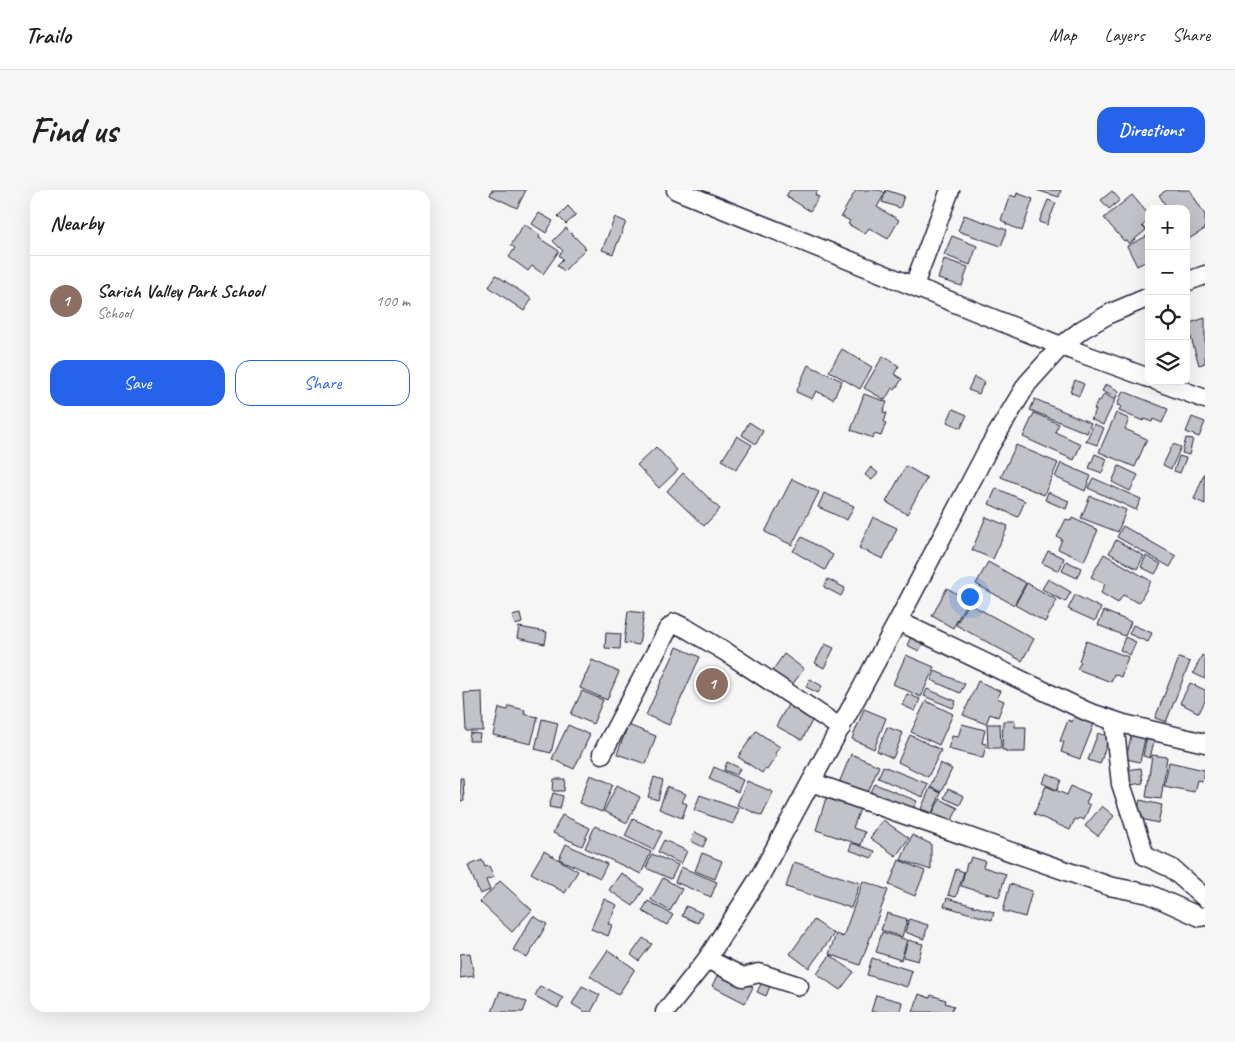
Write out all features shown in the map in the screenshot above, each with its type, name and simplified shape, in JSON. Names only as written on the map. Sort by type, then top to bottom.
[{"type":"street","points":[[676,190],[1062,346],[1145,377]]},
{"type":"street","points":[[914,285],[950,190]]},
{"type":"street","points":[[1190,280],[1205,274]]},
{"type":"street","points":[[665,1012],[707,959],[759,878],[841,728],[988,449],[1027,384],[1062,346],[1084,329],[1111,313],[1145,299]]},
{"type":"street","points":[[1168,385],[1205,399]]},
{"type":"street","points":[[898,621],[1088,712],[1114,721],[1205,743]]},
{"type":"street","points":[[602,754],[668,629],[675,623],[726,652],[841,728]]},
{"type":"street","points":[[1114,721],[1121,784],[1145,856],[1171,868],[1205,898]]},
{"type":"street","points":[[811,782],[1109,886],[1149,894],[1200,917],[1205,916]]},
{"type":"street","points":[[707,959],[743,977],[759,974],[799,986]]},
{"type":"building","points":[[492,190],[526,190],[517,208],[490,195]]},
{"type":"building","points":[[790,190],[818,190],[815,195],[819,197],[810,211],[786,196]]},
{"type":"building","points":[[856,190],[880,190],[885,193],[877,207],[899,220],[888,239],[869,228],[865,234],[848,224],[850,221],[841,216]]},
{"type":"building","points":[[886,190],[904,196],[900,208],[882,202]]},
{"type":"building","points":[[1036,190],[1061,190],[1059,197]]},
{"type":"building","points":[[1167,190],[1190,190],[1205,215],[1205,229],[1190,238],[1190,205],[1165,205],[1159,195]]},
{"type":"building","points":[[1112,191],[1120,200],[1109,209],[1101,200]]},
{"type":"building","points":[[1017,193],[1033,199],[1022,231],[1001,220],[1010,195],[1016,197]]},
{"type":"building","points":[[1132,195],[1145,210],[1145,223],[1142,226],[1145,231],[1129,244],[1126,240],[1124,241],[1104,218]]},
{"type":"building","points":[[1048,200],[1056,203],[1047,225],[1039,222]]},
{"type":"building","points":[[568,206],[576,215],[566,224],[558,216]]},
{"type":"building","points":[[539,213],[553,221],[546,233],[532,224]]},
{"type":"building","points":[[964,215],[1007,230],[1001,246],[958,231]]},
{"type":"building","points":[[615,217],[626,222],[613,254],[602,250]]},
{"type":"building","points":[[524,224],[540,235],[539,238],[559,251],[543,274],[532,266],[528,271],[509,257],[515,248],[511,245]]},
{"type":"building","points":[[566,228],[586,248],[564,271],[557,265],[563,259],[559,255],[563,251],[553,241]]},
{"type":"building","points":[[952,236],[977,246],[970,265],[944,255]]},
{"type":"building","points":[[1145,237],[1145,262],[1137,266],[1127,246]]},
{"type":"building","points":[[944,259],[968,267],[962,286],[938,279]]},
{"type":"building","points":[[496,275],[532,299],[524,311],[489,287]]},
{"type":"building","points":[[1205,318],[1205,363],[1199,365],[1190,334],[1190,323]]},
{"type":"building","points":[[842,349],[872,367],[860,389],[829,371]]},
{"type":"building","points":[[883,356],[899,366],[894,374],[902,379],[895,390],[892,388],[885,400],[864,388]]},
{"type":"building","points":[[808,365],[842,381],[833,399],[816,391],[812,399],[796,392]]},
{"type":"building","points":[[974,377],[984,382],[979,394],[968,390]]},
{"type":"building","points":[[1075,380],[1084,384],[1079,396],[1070,392]]},
{"type":"building","points":[[1106,384],[1119,391],[1116,398],[1102,391]]},
{"type":"building","points":[[1123,391],[1168,409],[1162,423],[1153,419],[1152,422],[1144,419],[1143,421],[1119,411],[1121,406],[1117,405]]},
{"type":"building","points":[[864,394],[887,402],[883,412],[887,413],[884,422],[886,423],[881,436],[874,434],[873,438],[851,430]]},
{"type":"building","points":[[1104,394],[1115,400],[1103,425],[1091,419],[1096,410],[1094,409],[1098,400],[1100,401]]},
{"type":"building","points":[[1035,399],[1091,423],[1087,433],[1030,410]]},
{"type":"building","points":[[953,409],[967,415],[961,428],[947,422]]},
{"type":"building","points":[[1034,413],[1059,424],[1055,432],[1081,444],[1074,460],[1023,437]]},
{"type":"building","points":[[1116,413],[1129,419],[1125,429],[1147,439],[1135,467],[1099,452]]},
{"type":"building","points":[[1192,417],[1205,422],[1199,437],[1186,432]]},
{"type":"building","points":[[749,422],[763,431],[756,444],[742,435]]},
{"type":"building","points":[[1094,424],[1104,428],[1097,445],[1086,441]]},
{"type":"building","points":[[737,436],[752,445],[736,470],[722,460]]},
{"type":"building","points":[[1186,438],[1193,439],[1189,455],[1182,453]]},
{"type":"building","points":[[1173,444],[1181,447],[1171,469],[1163,465]]},
{"type":"building","points":[[1016,445],[1058,463],[1044,495],[1001,477]]},
{"type":"building","points":[[656,447],[678,470],[659,488],[637,465]]},
{"type":"building","points":[[1095,454],[1107,459],[1102,473],[1089,468]]},
{"type":"building","points":[[1179,456],[1186,458],[1180,473],[1174,471]]},
{"type":"building","points":[[1061,463],[1091,476],[1085,491],[1055,477]]},
{"type":"building","points":[[906,466],[927,478],[907,514],[886,502]]},
{"type":"building","points":[[1119,466],[1138,475],[1130,491],[1112,482]]},
{"type":"building","points":[[871,467],[878,473],[872,480],[865,475]]},
{"type":"building","points":[[1205,472],[1205,504],[1194,499]]},
{"type":"building","points":[[683,473],[720,509],[704,526],[667,491]]},
{"type":"building","points":[[1093,478],[1141,499],[1136,510],[1088,488]]},
{"type":"building","points":[[792,479],[819,492],[792,545],[765,532]]},
{"type":"building","points":[[996,488],[1025,501],[1018,517],[989,504]]},
{"type":"building","points":[[1048,492],[1069,501],[1066,509],[1045,500]]},
{"type":"building","points":[[824,493],[854,506],[847,520],[818,507]]},
{"type":"building","points":[[1090,496],[1126,510],[1118,532],[1081,518]]},
{"type":"building","points":[[873,517],[897,528],[883,559],[859,548]]},
{"type":"building","points":[[986,517],[1008,526],[993,559],[972,550]]},
{"type":"building","points":[[1072,518],[1098,530],[1084,561],[1058,549],[1062,539],[1057,537],[1066,519],[1071,521]]},
{"type":"building","points":[[1123,526],[1176,556],[1170,567],[1117,537]]},
{"type":"building","points":[[802,537],[833,555],[825,570],[793,551]]},
{"type":"building","points":[[1116,540],[1144,556],[1137,569],[1109,553]]},
{"type":"building","points":[[1048,551],[1064,558],[1059,571],[1042,563]]},
{"type":"building","points":[[1104,554],[1151,581],[1139,603],[1123,595],[1118,603],[1101,593],[1105,584],[1091,577]]},
{"type":"building","points":[[1146,556],[1161,564],[1155,574],[1141,567]]},
{"type":"building","points":[[1066,561],[1081,568],[1077,578],[1062,571]]},
{"type":"building","points":[[988,562],[1026,583],[1014,605],[976,584]]},
{"type":"building","points":[[828,579],[845,588],[841,596],[824,587]]},
{"type":"building","points":[[1048,579],[1071,592],[1065,602],[1042,589]]},
{"type":"building","points":[[1027,583],[1057,600],[1045,622],[1015,605]]},
{"type":"building","points":[[947,588],[968,600],[953,628],[932,616]]},
{"type":"building","points":[[1075,595],[1101,608],[1095,621],[1068,609]]},
{"type":"building","points":[[968,603],[1034,639],[1022,661],[956,625]]},
{"type":"building","points":[[628,611],[644,613],[639,645],[624,643]]},
{"type":"building","points":[[1104,611],[1131,622],[1125,636],[1098,625]]},
{"type":"building","points":[[520,614],[522,623],[515,625],[512,616]]},
{"type":"building","points":[[1133,625],[1152,633],[1148,642],[1129,634]]},
{"type":"building","points":[[519,627],[547,632],[545,644],[517,638]]},
{"type":"building","points":[[606,633],[621,634],[620,649],[605,648]]},
{"type":"building","points":[[912,635],[924,641],[919,651],[907,645]]},
{"type":"building","points":[[1125,637],[1136,642],[1130,655],[1120,650]]},
{"type":"building","points":[[1086,641],[1128,657],[1121,677],[1114,674],[1111,682],[1077,669],[1081,662],[1079,661]]},
{"type":"building","points":[[825,644],[834,648],[824,668],[815,663]]},
{"type":"building","points":[[677,647],[700,657],[669,725],[646,715]]},
{"type":"building","points":[[784,654],[804,669],[792,685],[772,671]]},
{"type":"building","points":[[906,655],[934,667],[921,697],[893,684]]},
{"type":"building","points":[[1202,655],[1205,657],[1205,679],[1193,673]]},
{"type":"building","points":[[1179,658],[1190,662],[1166,722],[1155,718]]},
{"type":"building","points":[[592,660],[619,672],[607,700],[580,688]]},
{"type":"building","points":[[935,671],[965,684],[960,693],[931,680]]},
{"type":"building","points":[[810,679],[822,686],[818,693],[806,687]]},
{"type":"building","points":[[978,681],[1000,691],[997,698],[1004,701],[998,717],[990,714],[986,724],[963,715]]},
{"type":"building","points":[[1190,683],[1205,690],[1205,701],[1199,713],[1180,703]]},
{"type":"building","points":[[927,689],[956,701],[953,708],[924,696]]},
{"type":"building","points":[[582,691],[603,700],[593,724],[571,714]]},
{"type":"building","points":[[482,692],[483,731],[466,731],[464,693]]},
{"type":"building","points":[[907,694],[920,699],[915,711],[902,705]]},
{"type":"building","points":[[926,701],[953,714],[939,745],[911,732]]},
{"type":"building","points":[[789,703],[814,717],[802,740],[776,726]]},
{"type":"building","points":[[509,706],[525,710],[524,714],[538,717],[531,744],[493,735],[499,708],[508,710]]},
{"type":"building","points":[[864,709],[886,718],[874,749],[852,739]]},
{"type":"building","points":[[1077,711],[1096,719],[1080,759],[1061,752],[1064,742],[1060,741],[1068,720],[1072,722]]},
{"type":"building","points":[[542,719],[558,723],[551,753],[535,749]]},
{"type":"building","points":[[1003,721],[1015,721],[1015,727],[1026,727],[1025,752],[1006,752],[1006,750],[1002,750]]},
{"type":"building","points":[[962,724],[985,730],[982,743],[986,744],[983,758],[948,749],[952,736],[958,737]]},
{"type":"building","points":[[987,724],[1000,724],[1001,748],[988,748]]},
{"type":"building","points":[[568,725],[590,735],[574,769],[552,759]]},
{"type":"building","points":[[628,725],[656,736],[646,764],[617,754]]},
{"type":"building","points":[[887,727],[903,733],[893,758],[877,751]]},
{"type":"building","points":[[756,731],[780,747],[767,770],[765,769],[762,773],[738,757]]},
{"type":"building","points":[[1132,731],[1146,734],[1140,762],[1126,759]]},
{"type":"building","points":[[470,733],[480,734],[479,741],[469,741]]},
{"type":"building","points":[[1098,733],[1109,737],[1100,764],[1088,760]]},
{"type":"building","points":[[910,735],[941,750],[928,777],[898,762]]},
{"type":"building","points":[[1147,735],[1155,737],[1150,758],[1143,756]]},
{"type":"building","points":[[851,754],[879,766],[867,795],[839,783]]},
{"type":"building","points":[[1152,755],[1167,757],[1161,799],[1146,797]]},
{"type":"building","points":[[727,762],[740,768],[737,775],[724,770]]},
{"type":"building","points":[[1169,762],[1204,770],[1202,781],[1197,780],[1194,792],[1164,786]]},
{"type":"building","points":[[940,763],[952,769],[941,792],[930,787]]},
{"type":"building","points":[[883,766],[928,784],[923,797],[878,778]]},
{"type":"building","points":[[714,767],[743,780],[738,792],[709,779]]},
{"type":"building","points":[[1141,768],[1143,783],[1129,785],[1126,770]]},
{"type":"building","points":[[1047,773],[1061,780],[1057,790],[1042,783]]},
{"type":"building","points":[[590,775],[613,784],[602,812],[579,803]]},
{"type":"building","points":[[654,777],[663,780],[658,800],[648,797]]},
{"type":"building","points":[[460,778],[463,778],[464,801],[460,802]]},
{"type":"building","points":[[554,779],[565,779],[564,791],[553,791]]},
{"type":"building","points":[[747,781],[773,792],[762,816],[737,805]]},
{"type":"building","points":[[875,784],[917,801],[912,811],[870,794]]},
{"type":"building","points":[[617,785],[640,797],[627,823],[604,811]]},
{"type":"building","points":[[1046,786],[1067,795],[1071,786],[1090,794],[1086,803],[1090,805],[1084,820],[1080,818],[1078,820],[1075,819],[1070,830],[1034,814]]},
{"type":"building","points":[[667,787],[686,794],[682,802],[687,804],[682,818],[659,809]]},
{"type":"building","points":[[930,788],[941,793],[932,813],[921,809]]},
{"type":"building","points":[[948,789],[964,796],[960,805],[944,798]]},
{"type":"building","points":[[553,793],[563,796],[560,809],[549,807]]},
{"type":"building","points":[[700,795],[739,809],[733,824],[694,810]]},
{"type":"building","points":[[826,798],[860,809],[853,828],[865,832],[861,845],[816,830]]},
{"type":"building","points":[[940,799],[958,808],[949,826],[931,816]]},
{"type":"building","points":[[1140,800],[1162,805],[1158,823],[1136,818]]},
{"type":"building","points":[[1102,806],[1114,816],[1098,836],[1085,826]]},
{"type":"building","points":[[562,815],[590,828],[582,846],[553,833]]},
{"type":"building","points":[[633,819],[662,832],[653,850],[625,836]]},
{"type":"building","points":[[883,820],[909,838],[896,856],[870,838]]},
{"type":"building","points":[[595,826],[651,852],[641,874],[585,848]]},
{"type":"building","points":[[695,832],[707,838],[703,847],[691,841]]},
{"type":"building","points":[[912,835],[931,844],[931,870],[901,860]]},
{"type":"building","points":[[664,840],[687,851],[681,864],[658,852]]},
{"type":"building","points":[[852,843],[875,851],[872,858],[849,850]]},
{"type":"building","points":[[566,844],[607,864],[600,878],[559,859]]},
{"type":"building","points":[[544,851],[578,871],[565,893],[531,873]]},
{"type":"building","points":[[702,853],[722,861],[715,879],[695,871]]},
{"type":"building","points":[[652,854],[678,865],[671,879],[646,868]]},
{"type":"building","points":[[971,857],[985,861],[983,867],[1006,874],[999,897],[961,886],[967,863],[969,863]]},
{"type":"building","points":[[482,860],[485,867],[489,866],[494,877],[486,880],[490,890],[480,894],[468,866]]},
{"type":"building","points":[[899,860],[925,871],[915,896],[889,885]]},
{"type":"building","points":[[794,862],[860,883],[851,908],[786,887]]},
{"type":"building","points":[[681,867],[717,882],[711,897],[675,882]]},
{"type":"building","points":[[956,869],[964,872],[956,897],[948,895]]},
{"type":"building","points":[[621,873],[644,889],[633,906],[609,890]]},
{"type":"building","points":[[663,878],[682,889],[670,911],[651,900]]},
{"type":"building","points":[[500,881],[532,910],[512,932],[480,902]]},
{"type":"building","points":[[863,881],[888,890],[860,965],[829,954],[836,934],[843,937]]},
{"type":"building","points":[[1010,884],[1032,891],[1025,917],[1003,911]]},
{"type":"building","points":[[947,898],[994,912],[992,920],[944,906]]},
{"type":"building","points":[[604,899],[617,905],[608,924],[612,925],[608,936],[591,929]]},
{"type":"building","points":[[648,901],[673,915],[667,925],[642,911]]},
{"type":"building","points":[[686,906],[702,913],[698,923],[682,916]]},
{"type":"building","points":[[887,913],[907,919],[902,937],[881,930]]},
{"type":"building","points":[[533,916],[547,924],[527,958],[513,950]]},
{"type":"building","points":[[909,919],[928,925],[924,939],[905,932]]},
{"type":"building","points":[[814,920],[834,934],[809,968],[790,954]]},
{"type":"building","points":[[882,932],[907,940],[901,960],[876,952]]},
{"type":"building","points":[[643,938],[652,944],[639,961],[631,955]]},
{"type":"building","points":[[908,940],[923,944],[918,961],[903,957]]},
{"type":"building","points":[[608,950],[635,969],[618,995],[590,976]]},
{"type":"building","points":[[470,953],[474,976],[460,978],[460,954]]},
{"type":"building","points":[[830,955],[854,972],[840,990],[817,974]]},
{"type":"building","points":[[872,958],[912,971],[907,987],[867,975]]},
{"type":"building","points":[[720,970],[753,987],[745,1003],[712,986]]},
{"type":"building","points":[[762,982],[770,986],[766,996],[757,992]]},
{"type":"building","points":[[540,986],[563,998],[558,1008],[535,996]]},
{"type":"building","points":[[582,986],[600,995],[591,1012],[585,1012],[572,1004]]},
{"type":"building","points":[[500,991],[527,1002],[523,1012],[492,1012]]},
{"type":"building","points":[[919,994],[930,998],[931,995],[946,1000],[945,1003],[954,1006],[951,1012],[913,1012]]},
{"type":"building","points":[[876,995],[902,1002],[900,1012],[871,1012]]},
{"type":"place","name":"Sarich Valley Park School","points":[[712,684]]}]
